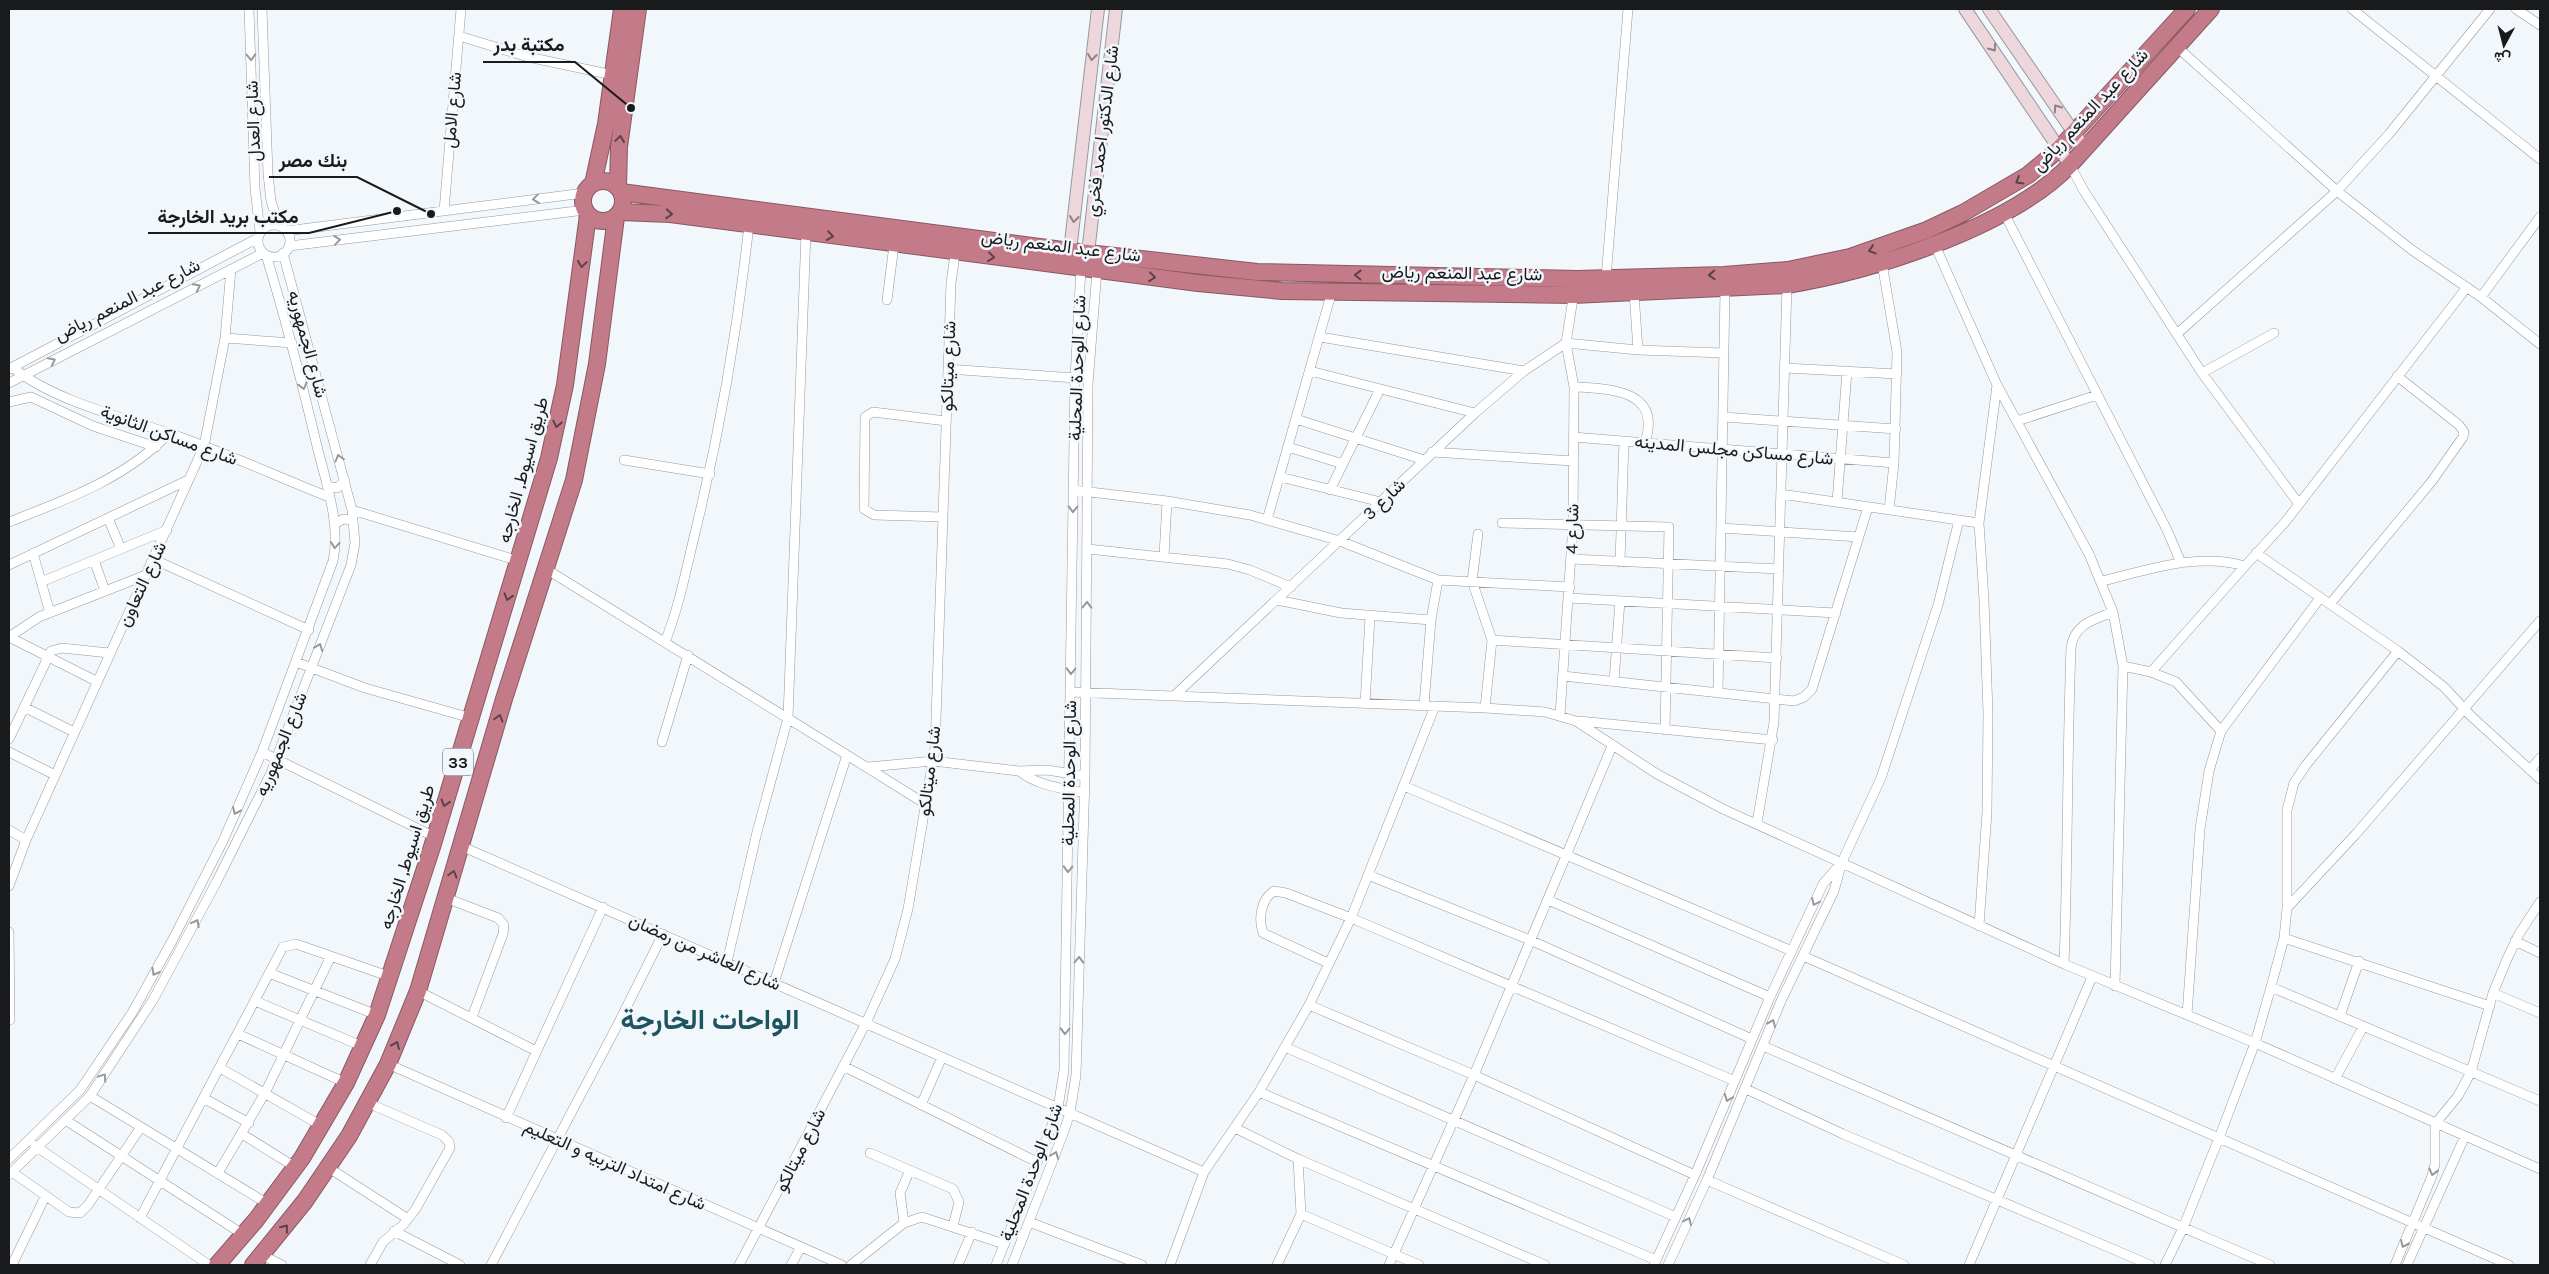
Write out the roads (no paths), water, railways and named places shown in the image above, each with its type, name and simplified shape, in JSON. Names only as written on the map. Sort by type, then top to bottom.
[{"type":"highway","points":[[622,9],[627,31],[619,147],[620,190],[623,206],[618,215],[602,222],[587,213],[589,188],[604,131],[613,74],[627,31],[638,9]]},
{"type":"highway","name":"شارع عبد المنعم رياض","points":[[618,215],[670,214],[894,245],[956,244],[1070,250],[1227,269],[1311,274],[1577,279],[1756,273],[1788,270],[1850,257],[1927,230],[1963,213],[2028,175],[2059,149],[2187,9]]},
{"type":"highway","name":"شارع عبد المنعم رياض","points":[[620,190],[956,244],[1089,269],[1224,286],[1282,291],[1573,295],[1725,289],[1787,284],[1821,279],[1882,263],[1973,228],[2054,181],[2211,9]]},
{"type":"highway","points":[[589,188],[602,181],[610,182],[620,190]]},
{"type":"highway","name":"طريق اسيوط, الخارجه","points":[[217,1265],[268,1204],[322,1126],[364,1047],[377,1015],[435,837],[544,477],[560,409],[587,213]]},
{"type":"highway","name":"33","points":[[258,1260],[329,1168],[368,1103],[388,1064],[418,991],[504,699],[567,503],[587,421],[618,215]]},
{"type":"highway","points":[[1224,286],[1227,269]]},
{"type":"street","name":"شارع العدل","points":[[249,9],[259,235]]},
{"type":"street","name":"شارع العدل","points":[[262,9],[268,174],[271,200],[282,229]]},
{"type":"street","name":"شارع الامل","points":[[444,212],[461,9]]},
{"type":"street","name":"شارع الدكتور احمد فخري","points":[[1070,250],[1098,9]]},
{"type":"street","name":"شارع الدكتور احمد فخري","points":[[1088,253],[1116,9]]},
{"type":"street","points":[[1965,9],[2070,165],[2084,191],[2178,333],[2202,373],[2299,504]]},
{"type":"street","points":[[1989,9],[2085,149]]},
{"type":"street","points":[[2352,9],[2540,158]]},
{"type":"street","points":[[2178,333],[2337,191],[2390,134],[2435,75],[2490,9]]},
{"type":"street","points":[[2516,9],[2540,25]]},
{"type":"street","points":[[1606,278],[1630,10]]},
{"type":"street","points":[[459,36],[528,57],[613,74]]},
{"type":"street","points":[[2176,46],[2337,191],[2412,250],[2481,297],[2540,344]]},
{"type":"street","points":[[587,213],[426,229],[286,250],[275,257],[265,254],[260,249],[259,235],[268,226],[282,229],[444,212],[589,188]]},
{"type":"street","points":[[454,210],[456,225]]},
{"type":"street","points":[[2003,211],[2167,530],[2181,563]]},
{"type":"street","points":[[424,214],[426,229]]},
{"type":"street","points":[[2481,297],[2540,217]]},
{"type":"street","points":[[665,642],[678,605],[710,474],[742,288],[749,224]]},
{"type":"street","points":[[282,229],[289,238],[286,250]]},
{"type":"street","points":[[726,962],[756,832],[788,718],[806,232]]},
{"type":"street","name":"شارع عبد المنعم رياض","points":[[10,368],[259,235]]},
{"type":"street","points":[[1934,243],[1997,385],[2102,581],[2113,612],[2123,666],[2115,986]]},
{"type":"street","name":"شارع ميتالكو","points":[[739,1265],[760,1229],[866,1023],[895,959],[902,934],[927,805],[933,761],[948,369],[956,244]]},
{"type":"street","points":[[887,300],[894,245]]},
{"type":"street","name":"شارع الجمهوريه","points":[[10,1173],[90,1096],[153,1000],[183,947],[235,847],[277,759],[350,565],[355,543],[352,510],[286,250]]},
{"type":"street","name":"شارع عبد المنعم رياض","points":[[9,383],[231,269],[265,254]]},
{"type":"street","name":"شارع الجمهوريه","points":[[9,1159],[30,1142],[80,1090],[139,1002],[222,841],[262,752],[309,630],[333,561],[336,549],[335,524],[327,486],[292,343],[265,254]]},
{"type":"street","points":[[1882,263],[1895,331],[1897,374],[1896,429],[1889,510]]},
{"type":"street","name":"شارع التعاون","points":[[9,886],[11,869],[26,840],[96,681],[204,446],[225,338],[231,269]]},
{"type":"street","name":"شارع الوحدة المحلية","points":[[996,1265],[1058,1108],[1065,1050],[1075,378],[1079,307],[1089,269]]},
{"type":"street","name":"شارع الوحدة المحلية","points":[[1012,1265],[1070,1113],[1076,1075],[1085,793],[1088,384],[1093,308],[1089,269]]},
{"type":"street","points":[[1577,279],[1566,343],[1638,350],[1724,353]]},
{"type":"street","points":[[1757,823],[1772,740],[1775,699],[1787,284]]},
{"type":"street","points":[[2151,672],[2299,504],[2467,287]]},
{"type":"street","points":[[1718,693],[1725,289]]},
{"type":"street","points":[[1267,520],[1332,291]]},
{"type":"street","points":[[1634,293],[1638,350]]},
{"type":"street","points":[[1079,307],[1093,308]]},
{"type":"street","points":[[2202,373],[2274,333]]},
{"type":"street","points":[[1320,337],[1524,371]]},
{"type":"street","points":[[225,338],[292,343]]},
{"type":"street","name":"شارع 3","points":[[1174,696],[1475,413],[1524,371],[1566,343]]},
{"type":"street","name":"شارع 4","points":[[1560,715],[1573,525],[1574,387],[1566,343]]},
{"type":"street","name":"شارع مساكن الثانوية","points":[[10,368],[59,395],[204,446],[329,497]]},
{"type":"street","points":[[1786,368],[1897,374]]},
{"type":"street","points":[[948,369],[1075,378]]},
{"type":"street","points":[[1310,370],[1475,413]]},
{"type":"street","points":[[1837,502],[1847,371]]},
{"type":"street","points":[[2330,604],[2432,481],[2463,437],[2464,432],[2459,425],[2397,376]]},
{"type":"street","points":[[1980,926],[1987,812],[1988,713],[1985,608],[1979,523],[1997,385]]},
{"type":"street","points":[[1574,387],[1614,390],[1629,394],[1638,400],[1645,409],[1648,420],[1648,432],[1645,442]]},
{"type":"street","points":[[1330,490],[1380,388]]},
{"type":"street","points":[[53,408],[59,395]]},
{"type":"street","points":[[2017,421],[2097,395]]},
{"type":"street","points":[[9,402],[30,397],[93,426],[156,447]]},
{"type":"street","points":[[943,516],[874,515],[864,509],[865,417],[873,412],[946,422]]},
{"type":"street","points":[[1724,417],[1896,429]]},
{"type":"street","points":[[1296,419],[1424,460]]},
{"type":"street","points":[[9,522],[68,498],[133,464],[156,447],[169,433]]},
{"type":"street","name":"شارع مساكن مجلس المدينه","points":[[1574,437],[1894,463]]},
{"type":"street","points":[[1620,562],[1624,441]]},
{"type":"street","points":[[1288,448],[1343,464]]},
{"type":"street","points":[[1432,452],[1573,460]]},
{"type":"street","points":[[624,460],[710,474]]},
{"type":"street","points":[[1280,477],[1381,502]]},
{"type":"street","points":[[9,564],[188,480]]},
{"type":"street","points":[[327,486],[337,488],[345,481]]},
{"type":"street","points":[[1073,490],[1167,501],[1267,520],[1340,541],[1438,580],[1472,580],[1570,587]]},
{"type":"street","points":[[1782,494],[1979,523]]},
{"type":"street","points":[[1164,556],[1167,501]]},
{"type":"street","points":[[1563,676],[1794,701],[1809,694],[1868,507]]},
{"type":"street","points":[[352,510],[519,561]]},
{"type":"street","points":[[108,518],[121,549]]},
{"type":"street","points":[[335,524],[343,519],[353,520]]},
{"type":"street","points":[[1668,1265],[1707,1180],[1763,1046],[1834,891],[1842,862],[1881,778],[1938,604],[1960,520]]},
{"type":"street","points":[[1502,523],[1670,527],[1665,730]]},
{"type":"street","points":[[1721,528],[1859,537]]},
{"type":"street","points":[[41,582],[167,530]]},
{"type":"street","points":[[1478,534],[1472,580],[1492,640],[1485,708]]},
{"type":"street","points":[[1088,549],[1228,564],[1250,570],[1291,587]]},
{"type":"street","points":[[33,553],[50,612]]},
{"type":"street","points":[[2256,553],[2398,651],[2444,687],[2540,780]]},
{"type":"street","points":[[153,559],[309,630]]},
{"type":"street","points":[[1572,559],[1779,569]]},
{"type":"street","points":[[94,560],[105,591]]},
{"type":"street","points":[[2102,581],[2181,563],[2220,560],[2245,566]]},
{"type":"street","points":[[546,569],[688,655],[927,805]]},
{"type":"street","points":[[96,681],[9,637],[29,622],[50,612],[146,575]]},
{"type":"street","points":[[1424,705],[1431,620],[1438,580]]},
{"type":"street","points":[[1569,598],[1836,613]]},
{"type":"street","points":[[2187,1015],[2200,829],[2213,750],[2220,731],[2320,598]]},
{"type":"street","points":[[1277,600],[1370,617],[1431,620]]},
{"type":"street","points":[[1614,681],[1620,601]]},
{"type":"street","points":[[2064,964],[2069,840],[2068,714],[2072,639],[2080,627],[2113,612]]},
{"type":"street","points":[[1365,703],[1370,617]]},
{"type":"street","points":[[2287,908],[2354,835],[2540,622]]},
{"type":"street","points":[[1492,640],[1777,658]]},
{"type":"street","points":[[9,739],[47,657],[54,649],[62,648],[109,653]]},
{"type":"street","points":[[2165,1265],[2183,1228],[2219,1138],[2255,1043],[2271,988],[2284,938],[2287,908],[2287,810],[2294,783],[2311,758],[2398,651]]},
{"type":"street","points":[[662,742],[688,655]]},
{"type":"street","points":[[296,662],[365,688],[471,718]]},
{"type":"street","points":[[2123,666],[2151,672],[2176,682],[2220,731]]},
{"type":"street","points":[[1070,692],[1424,705],[1538,711],[1560,715],[1576,721],[1612,746],[1689,792],[2092,977],[2255,1043],[2540,1169]]},
{"type":"street","points":[[1170,1265],[1204,1172],[1259,1092],[1308,1005],[1351,918],[1435,706]]},
{"type":"street","points":[[24,707],[74,732]]},
{"type":"street","points":[[1576,721],[1772,740]]},
{"type":"street","points":[[1389,1265],[1474,1075],[1612,746]]},
{"type":"street","points":[[9,752],[55,775]]},
{"type":"street","points":[[262,752],[435,837]]},
{"type":"street","points":[[774,983],[847,755]]},
{"type":"street","points":[[2530,770],[2540,758]]},
{"type":"street","points":[[868,767],[933,761],[1019,771],[1047,770],[1085,776]]},
{"type":"street","points":[[1019,771],[1037,782],[1085,793]]},
{"type":"street","points":[[1404,786],[1792,951]]},
{"type":"street","points":[[9,830],[26,840]]},
{"type":"street","points":[[222,841],[235,847]]},
{"type":"street","name":"شارع العاشر من رمضان","points":[[461,846],[1204,1172]]},
{"type":"street","points":[[1259,1092],[1655,1262],[1696,1175],[1770,997],[1823,884],[1842,862]]},
{"type":"street","points":[[1368,875],[1530,940],[1752,1039]]},
{"type":"street","points":[[1328,963],[1263,933],[1260,918],[1266,898],[1274,891],[1286,893],[1351,918],[1735,1081]]},
{"type":"street","points":[[446,898],[498,918],[504,925],[503,934],[472,1017]]},
{"type":"street","points":[[1548,900],[1770,997]]},
{"type":"street","points":[[2395,1265],[2435,1164],[2435,1124],[2458,1096],[2472,1072],[2493,994],[2514,941],[2540,902]]},
{"type":"street","points":[[506,1118],[603,907]]},
{"type":"street","points":[[9,932],[10,1020]]},
{"type":"street","points":[[491,1265],[663,934]]},
{"type":"street","points":[[2284,938],[2359,961],[2490,1006]]},
{"type":"street","points":[[172,941],[183,947]]},
{"type":"street","points":[[2514,941],[2540,953]]},
{"type":"street","points":[[140,1218],[205,1098],[279,952],[289,944],[296,944],[390,977]]},
{"type":"street","points":[[218,1174],[265,1093],[331,956]]},
{"type":"street","points":[[1803,956],[2509,1265]]},
{"type":"street","points":[[2340,1016],[2359,961]]},
{"type":"street","points":[[269,973],[377,1015]]},
{"type":"street","points":[[1969,1265],[1998,1201],[2053,1066],[2092,977]]},
{"type":"street","points":[[2271,988],[2540,1101]]},
{"type":"street","points":[[418,991],[536,1050]]},
{"type":"street","points":[[2493,994],[2540,1013]]},
{"type":"street","points":[[255,1001],[364,1047]]},
{"type":"street","points":[[1308,1005],[1474,1075],[1696,1175]]},
{"type":"street","points":[[2335,1079],[2363,1027]]},
{"type":"street","points":[[238,1034],[346,1083]]},
{"type":"street","points":[[114,1041],[123,1047]]},
{"type":"street","points":[[1763,1046],[2270,1265]]},
{"type":"street","points":[[1285,1047],[1676,1218]]},
{"type":"street","points":[[921,1105],[942,1057]]},
{"type":"street","name":"شارع امتداد التربيه و التعليم","points":[[388,1064],[506,1118],[842,1265]]},
{"type":"street","points":[[843,1066],[1037,1162]]},
{"type":"street","points":[[220,1068],[322,1126]]},
{"type":"street","points":[[1746,1089],[1998,1201],[2150,1265]]},
{"type":"street","points":[[90,1096],[268,1204]]},
{"type":"street","points":[[205,1098],[249,1123]]},
{"type":"street","points":[[368,1103],[442,1135],[449,1142],[450,1148],[408,1219],[383,1242],[370,1265]]},
{"type":"street","points":[[1720,1118],[1731,1123]]},
{"type":"street","points":[[66,1121],[244,1235]]},
{"type":"street","points":[[10,1173],[69,1212],[77,1214],[83,1211],[141,1127]]},
{"type":"street","points":[[1235,1128],[1298,1159],[1545,1265]]},
{"type":"street","points":[[242,1134],[295,1167]]},
{"type":"street","points":[[2407,1265],[2465,1136]]},
{"type":"street","points":[[30,1142],[209,1265]]},
{"type":"street","points":[[870,1153],[949,1187],[956,1193],[959,1207],[953,1226]]},
{"type":"street","points":[[1277,1265],[1301,1214],[1298,1159]]},
{"type":"street","points":[[329,1168],[408,1219]]},
{"type":"street","points":[[904,1223],[900,1193],[910,1170]]},
{"type":"street","points":[[1707,1180],[1904,1265]]},
{"type":"street","points":[[12,1265],[45,1197]]},
{"type":"street","points":[[1301,1214],[1419,1265]]},
{"type":"street","points":[[851,1265],[904,1223],[922,1217],[1004,1244]]},
{"type":"street","points":[[1029,1222],[1142,1265]]},
{"type":"street","points":[[394,1231],[460,1265]]},
{"type":"street","points":[[958,1265],[972,1232]]},
{"type":"street","points":[[791,1265],[801,1247]]},
{"type":"street","points":[[258,1260],[282,1265]]},
{"type":"place","name":"مكتبة بدر","points":[[631,108]]},
{"type":"place","name":"مكتب بريد الخارجة","points":[[397,211]]},
{"type":"place","name":"بنك مصر","points":[[431,214]]},
{"type":"district","name":"الواحات الخارجة","points":[[710,1019]]}]
